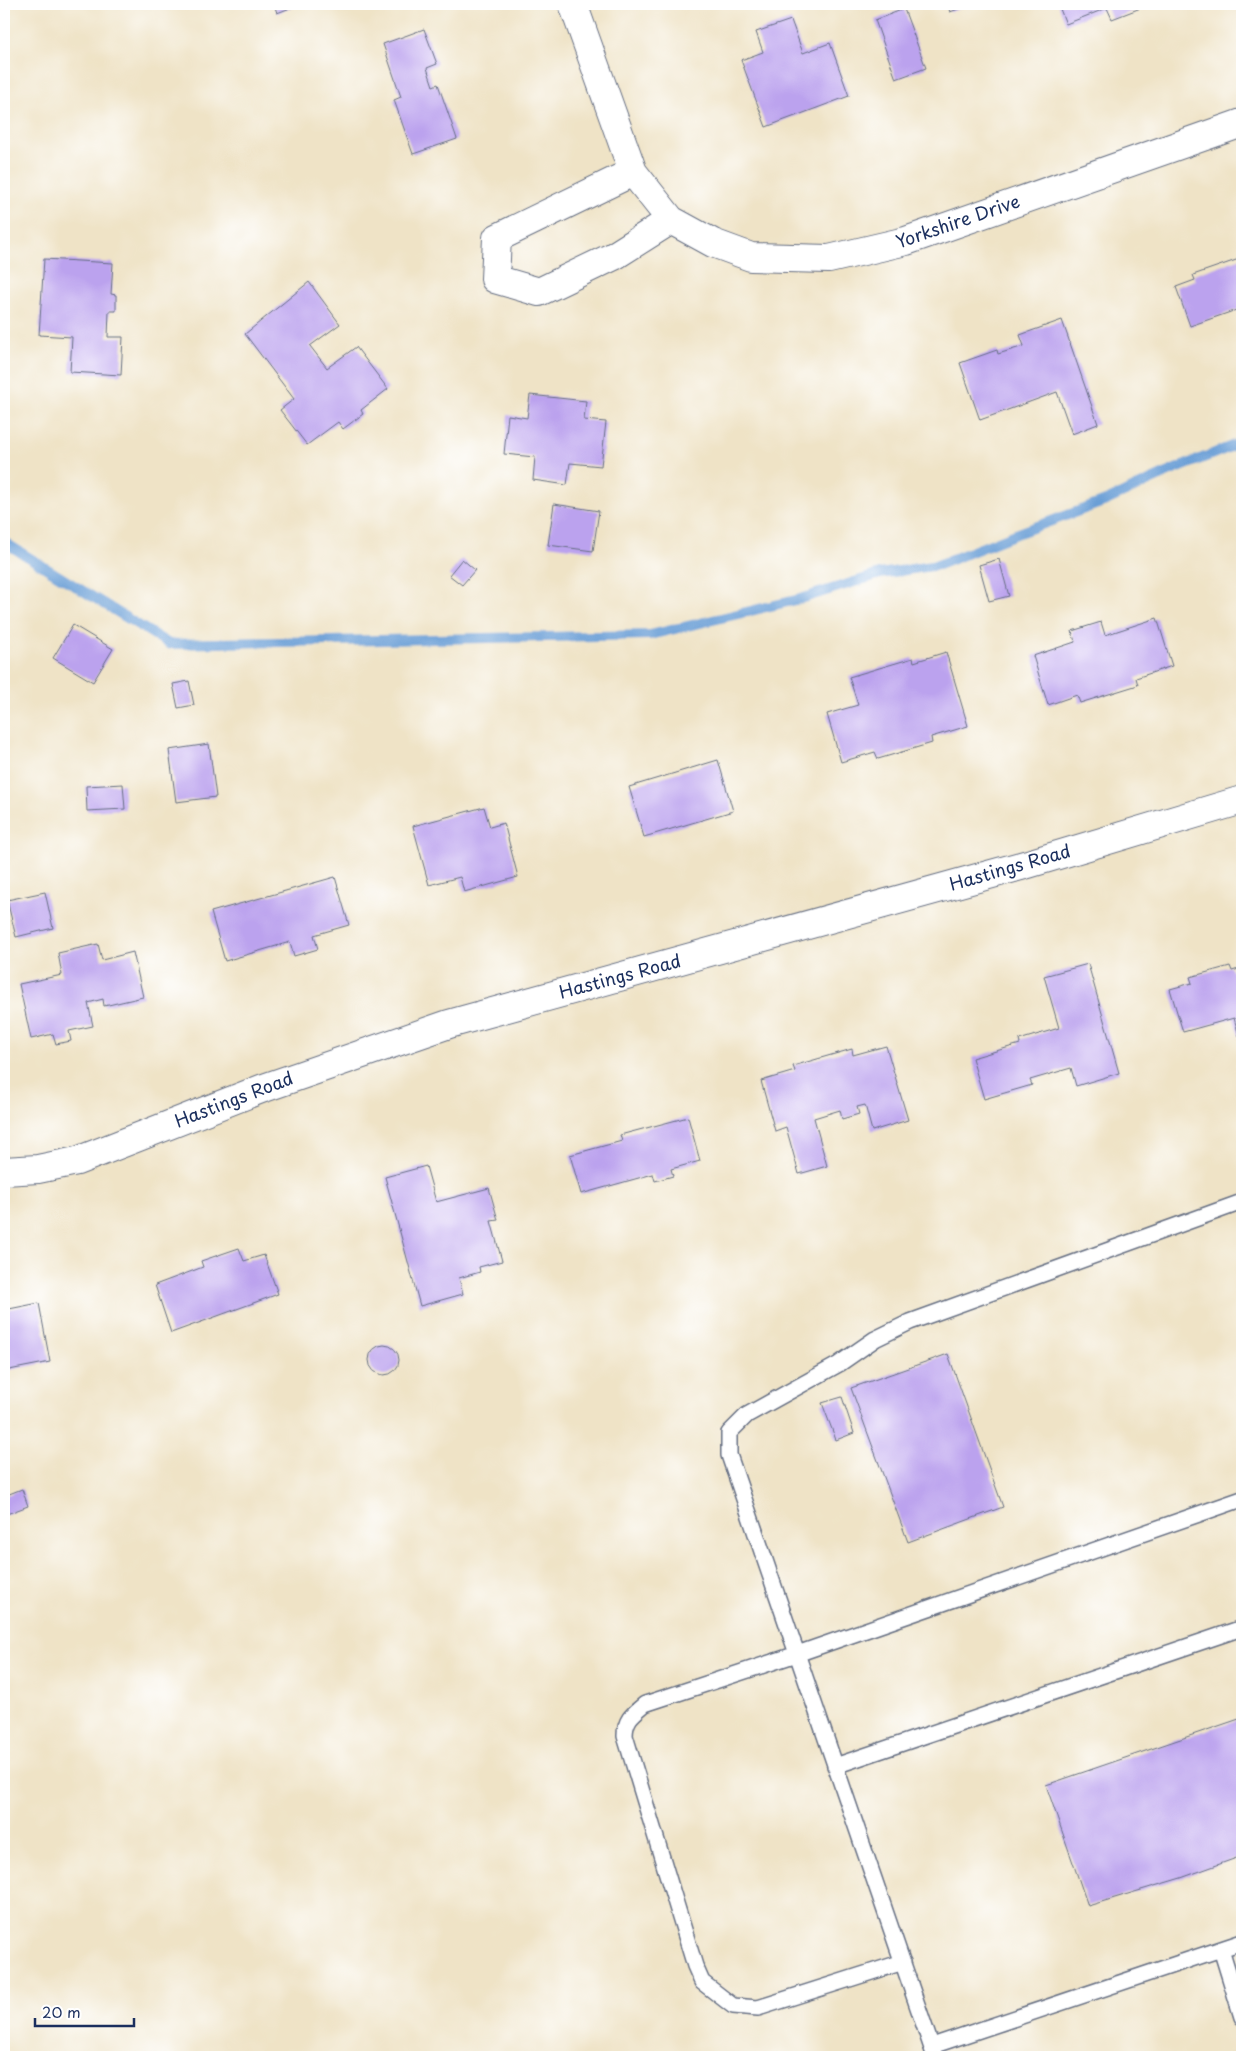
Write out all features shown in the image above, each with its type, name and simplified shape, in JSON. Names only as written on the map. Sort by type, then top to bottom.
[{"type":"street","name":"Yorkshire Drive","points":[[573,4],[633,172],[671,220],[713,244],[751,257],[829,259],[906,241],[1242,123]]},
{"type":"street","points":[[633,172],[497,238],[495,279],[539,292],[614,256],[671,220]]},
{"type":"street","name":"Hastings Road","points":[[4,1171],[38,1169],[77,1161],[262,1089],[449,1024],[1028,864],[1242,800]]},
{"type":"lane","points":[[1241,1205],[910,1322],[875,1339],[832,1369],[747,1415],[728,1433],[729,1454],[933,2052],[1242,1942]]},
{"type":"lane","points":[[903,1962],[758,2008],[733,2006],[702,1982],[695,1966],[625,1736],[625,1725],[631,1714],[645,1704],[797,1654],[1242,1499]]},
{"type":"lane","points":[[835,1766],[1242,1628]]},
{"type":"lane","points":[[1221,1949],[1242,2017]]},
{"type":"building","points":[[274,4],[301,4],[277,13]]},
{"type":"building","points":[[947,4],[972,4],[950,12]]},
{"type":"building","points":[[1058,4],[1151,4],[1112,19],[1107,8],[1066,24]]},
{"type":"building","points":[[904,9],[926,68],[896,79],[875,20]]},
{"type":"building","points":[[791,20],[803,53],[830,43],[849,96],[766,127],[741,60],[763,52],[756,32]]},
{"type":"building","points":[[424,29],[437,64],[427,68],[433,86],[438,84],[457,139],[413,154],[394,100],[401,97],[383,44]]},
{"type":"building","points":[[1242,258],[1242,308],[1190,326],[1176,287],[1195,280],[1193,275]]},
{"type":"building","points":[[44,259],[113,263],[111,294],[116,295],[116,311],[109,311],[108,337],[123,337],[121,375],[70,372],[72,337],[39,335]]},
{"type":"building","points":[[309,282],[340,324],[310,346],[327,368],[356,347],[388,389],[361,410],[363,414],[343,429],[338,422],[307,445],[280,410],[294,399],[245,334]]},
{"type":"building","points":[[1062,320],[1098,424],[1072,434],[1057,392],[980,420],[960,363],[997,350],[998,354],[1024,346],[1020,335]]},
{"type":"building","points":[[530,395],[586,401],[584,420],[606,422],[601,466],[570,463],[567,485],[533,480],[535,457],[504,454],[508,415],[527,418]]},
{"type":"building","points":[[554,504],[599,511],[593,551],[548,545]]},
{"type":"building","points":[[462,559],[475,570],[462,585],[449,575]]},
{"type":"building","points":[[999,559],[1009,596],[989,601],[979,565]]},
{"type":"building","points":[[1157,618],[1172,666],[1136,678],[1138,685],[1080,703],[1077,695],[1048,705],[1033,656],[1075,642],[1072,631],[1101,622],[1105,635]]},
{"type":"building","points":[[73,625],[113,649],[93,682],[53,658]]},
{"type":"building","points":[[946,652],[968,726],[931,737],[932,743],[878,759],[875,752],[841,762],[827,714],[858,705],[849,677],[913,658],[914,662]]},
{"type":"building","points":[[189,681],[194,705],[178,708],[173,684]]},
{"type":"building","points":[[209,744],[216,797],[176,802],[169,750]]},
{"type":"building","points":[[718,760],[733,811],[644,837],[629,787]]},
{"type":"building","points":[[123,784],[125,809],[87,811],[86,786]]},
{"type":"building","points":[[484,807],[490,827],[504,823],[518,877],[464,892],[460,877],[429,885],[413,826]]},
{"type":"building","points":[[335,877],[349,925],[314,935],[318,949],[294,956],[290,942],[225,961],[211,912]]},
{"type":"building","points":[[45,892],[53,928],[16,937],[7,900]]},
{"type":"building","points":[[98,944],[102,960],[133,952],[143,997],[104,1006],[103,999],[88,1003],[93,1026],[69,1031],[71,1041],[56,1044],[53,1034],[31,1039],[19,984],[62,975],[58,953]]},
{"type":"building","points":[[1088,964],[1119,1073],[1076,1086],[1071,1068],[1030,1080],[1032,1085],[984,1099],[972,1058],[1020,1044],[1019,1040],[1059,1028],[1044,976]]},
{"type":"building","points":[[1230,966],[1232,971],[1242,968],[1242,1035],[1239,1036],[1234,1018],[1183,1032],[1170,989],[1192,983],[1190,977]]},
{"type":"building","points":[[886,1046],[908,1120],[872,1131],[865,1105],[857,1107],[859,1114],[842,1119],[840,1110],[814,1118],[827,1166],[799,1174],[786,1127],[775,1131],[761,1081],[795,1071],[793,1066],[852,1049],[853,1055]]},
{"type":"building","points":[[688,1117],[700,1161],[671,1169],[673,1176],[655,1181],[653,1174],[581,1194],[570,1155],[622,1141],[620,1135]]},
{"type":"building","points":[[426,1166],[436,1202],[489,1188],[498,1220],[491,1221],[502,1261],[479,1267],[480,1272],[459,1278],[463,1294],[420,1306],[385,1177]]},
{"type":"building","points":[[239,1248],[244,1261],[264,1255],[278,1294],[171,1333],[155,1285],[203,1267],[201,1261]]},
{"type":"building","points":[[39,1303],[50,1362],[4,1371],[4,1310]]},
{"type":"building","points":[[384,1345],[390,1346],[398,1354],[398,1366],[390,1374],[384,1375],[378,1374],[370,1366],[369,1360],[370,1354],[378,1346]]},
{"type":"building","points":[[948,1354],[1003,1507],[908,1542],[851,1388]]},
{"type":"building","points":[[842,1397],[854,1433],[836,1440],[822,1403]]},
{"type":"building","points":[[22,1489],[28,1506],[4,1515],[4,1496]]},
{"type":"building","points":[[1242,1718],[1242,1856],[1181,1878],[1088,1906],[1046,1785]]},
{"type":"waterway","points":[[4,542],[169,644],[650,635],[800,599],[880,574],[938,565],[1106,501],[1171,471],[1242,442]]}]
